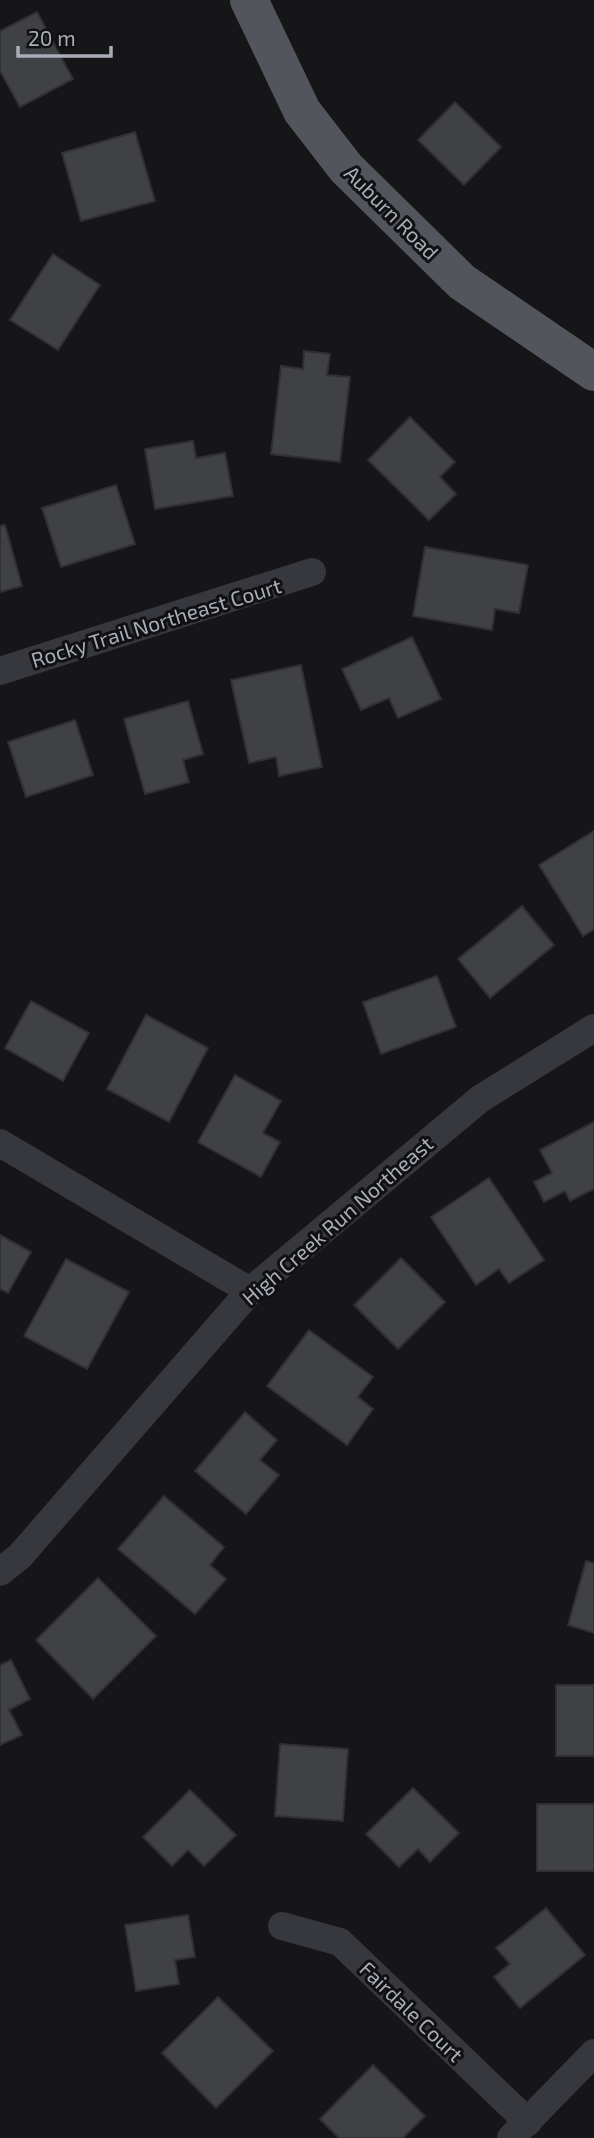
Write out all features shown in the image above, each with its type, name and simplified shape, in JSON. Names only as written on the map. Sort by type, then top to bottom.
[{"type":"main road","name":"Auburn Road","points":[[249,0],[302,111],[346,168],[462,282],[594,372]]},
{"type":"street","name":"Rocky Trail Northeast Court","points":[[0,671],[312,572]]},
{"type":"street","name":"High Creek Run Northeast","points":[[0,1573],[20,1556],[250,1291],[480,1099],[594,1028]]},
{"type":"street","points":[[0,1143],[250,1291]]},
{"type":"street","name":"Fairdale Court","points":[[282,1926],[340,1942],[519,2130]]},
{"type":"street","points":[[519,2130],[594,2053]]},
{"type":"building","points":[[37,12],[73,79],[20,107],[0,71],[0,31]]},
{"type":"building","points":[[455,102],[501,147],[464,185],[418,140]]},
{"type":"building","points":[[135,132],[155,201],[81,221],[62,153]]},
{"type":"building","points":[[53,254],[100,285],[58,350],[10,320]]},
{"type":"building","points":[[304,351],[330,354],[327,375],[350,377],[340,462],[271,454],[281,366],[303,369]]},
{"type":"building","points":[[410,417],[455,462],[440,477],[456,494],[429,520],[368,460]]},
{"type":"building","points":[[193,441],[196,458],[225,453],[233,496],[155,509],[145,449]]},
{"type":"building","points":[[116,485],[135,544],[61,567],[42,508]]},
{"type":"building","points":[[5,525],[22,586],[0,592],[0,526]]},
{"type":"building","points":[[425,547],[528,565],[519,613],[495,609],[492,630],[413,616]]},
{"type":"building","points":[[412,637],[441,699],[398,718],[389,698],[361,710],[342,669]]},
{"type":"building","points":[[301,665],[322,767],[279,776],[276,757],[249,763],[231,680]]},
{"type":"building","points":[[188,701],[203,754],[183,760],[189,782],[145,794],[124,719]]},
{"type":"building","points":[[75,720],[93,775],[26,797],[8,742]]},
{"type":"building","points":[[594,831],[594,929],[583,936],[539,865]]},
{"type":"building","points":[[522,906],[554,945],[490,998],[458,959]]},
{"type":"building","points":[[437,976],[456,1027],[381,1054],[363,1002]]},
{"type":"building","points":[[31,1001],[89,1033],[63,1081],[5,1048]]},
{"type":"building","points":[[146,1015],[208,1048],[169,1122],[107,1089]]},
{"type":"building","points":[[235,1075],[281,1101],[263,1133],[280,1142],[261,1177],[198,1142]]},
{"type":"building","points":[[594,1122],[594,1189],[570,1201],[565,1191],[544,1202],[534,1182],[552,1173],[540,1150]]},
{"type":"building","points":[[489,1178],[544,1260],[509,1283],[499,1269],[476,1285],[431,1217]]},
{"type":"building","points":[[0,1235],[31,1252],[8,1293],[0,1289]]},
{"type":"building","points":[[401,1258],[445,1302],[398,1349],[354,1305]]},
{"type":"building","points":[[66,1259],[129,1292],[87,1369],[24,1336]]},
{"type":"building","points":[[309,1330],[373,1377],[358,1397],[373,1409],[347,1445],[267,1386]]},
{"type":"building","points":[[245,1412],[277,1440],[260,1460],[279,1475],[246,1514],[195,1471]]},
{"type":"building","points":[[164,1496],[224,1547],[210,1565],[226,1579],[195,1614],[118,1549]]},
{"type":"building","points":[[586,1561],[594,1563],[594,1633],[568,1625]]},
{"type":"building","points":[[98,1578],[156,1636],[93,1699],[36,1640]]},
{"type":"building","points":[[11,1660],[30,1699],[9,1710],[22,1735],[0,1745],[0,1665]]},
{"type":"building","points":[[556,1685],[594,1685],[594,1756],[556,1756]]},
{"type":"building","points":[[280,1744],[348,1749],[343,1821],[275,1816]]},
{"type":"building","points":[[413,1788],[459,1833],[430,1862],[418,1849],[399,1867],[366,1834]]},
{"type":"building","points":[[190,1790],[236,1835],[204,1866],[188,1850],[172,1866],[143,1837]]},
{"type":"building","points":[[537,1804],[594,1804],[594,1871],[537,1871]]},
{"type":"building","points":[[546,1908],[585,1955],[520,2008],[494,1977],[510,1964],[496,1948]]},
{"type":"building","points":[[188,1915],[195,1957],[175,1960],[179,1984],[136,1991],[125,1925]]},
{"type":"building","points":[[218,1997],[273,2051],[216,2108],[162,2053]]},
{"type":"building","points":[[373,2065],[425,2116],[403,2138],[339,2138],[320,2119]]}]
